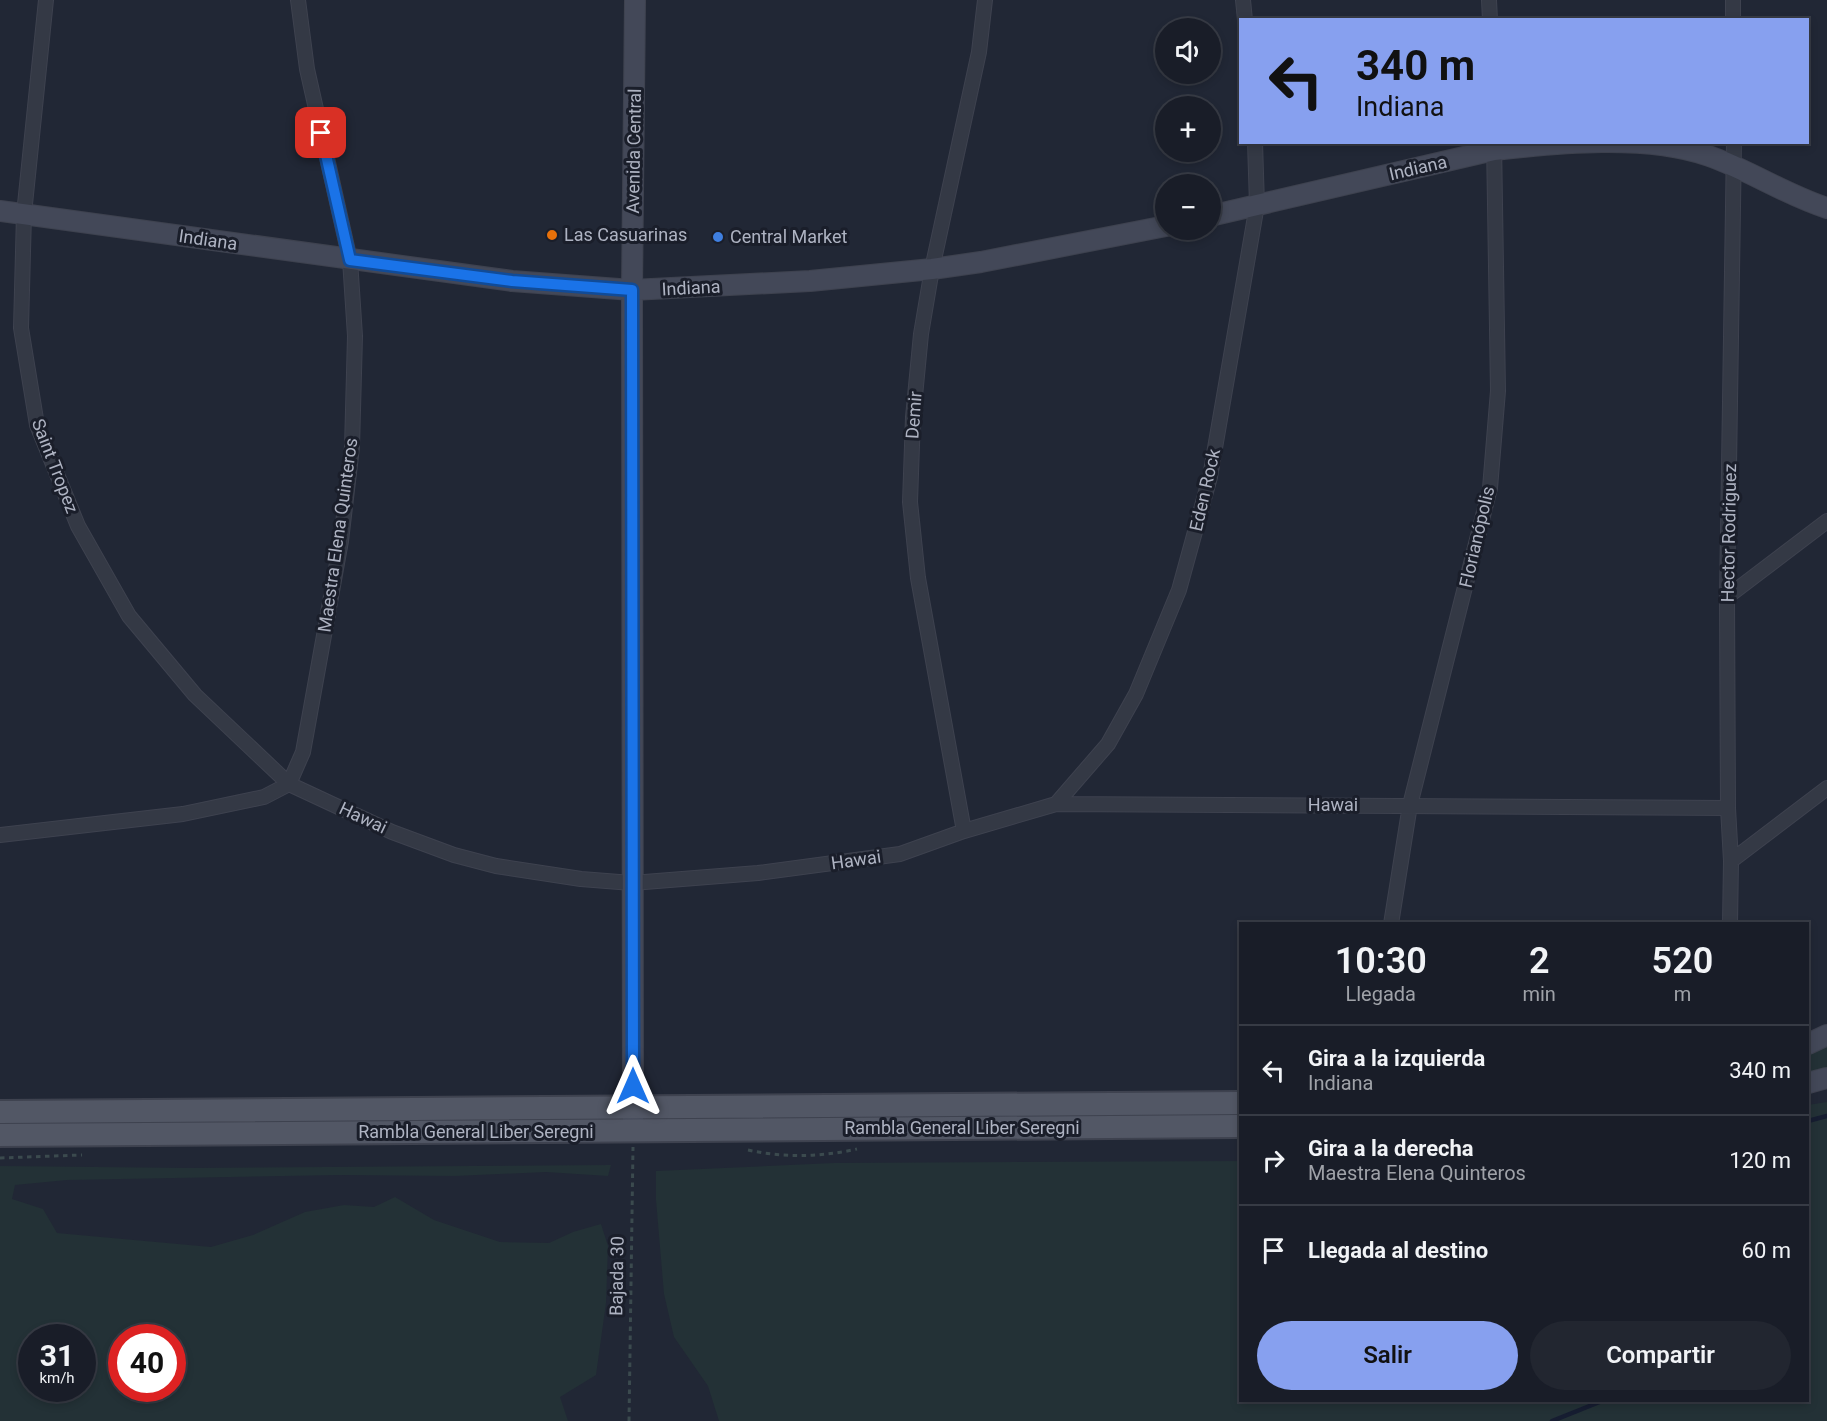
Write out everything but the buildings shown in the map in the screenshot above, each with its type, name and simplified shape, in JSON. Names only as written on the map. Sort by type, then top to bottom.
[{"type":"main road","name":"Rambla General Liber Seregni","points":[[0,1112],[1239,1103]]},
{"type":"main road","name":"Rambla General Liber Seregni","points":[[0,1135],[1239,1126]]},
{"type":"street","name":"Saint Tropez","points":[[46,0],[24,214],[21,328],[37,425],[78,526],[129,616],[195,695],[289,784]]},
{"type":"street","name":"Maestra Elena Quinteros","points":[[289,784],[303,752],[341,541],[351,459],[355,336],[350,260],[307,69],[298,0]]},
{"type":"street","name":"Avenida Central","points":[[633,1131],[632,290],[635,0]]},
{"type":"street","name":"Demir","points":[[964,831],[918,578],[910,502],[913,417],[921,334],[932,269],[979,52],[985,0]]},
{"type":"street","points":[[1243,0],[1245,18]]},
{"type":"street","points":[[1489,0],[1490,18]]},
{"type":"street","points":[[1733,0],[1733,18]]},
{"type":"street","name":"Eden Rock","points":[[1056,804],[1108,744],[1136,694],[1179,590],[1210,477],[1257,205],[1255,144]]},
{"type":"street","name":"Indiana","points":[[1221,213],[1494,146],[1586,144]]},
{"type":"street","name":"Indiana","points":[[1642,144],[1707,155],[1827,208]]},
{"type":"street","name":"Hector Rodriguez","points":[[1730,922],[1728,597],[1734,144]]},
{"type":"street","name":"Florianópolis","points":[[1391,922],[1410,805],[1490,488],[1498,391],[1494,146]]},
{"type":"street","name":"Indiana","points":[[0,211],[512,281],[632,290],[810,281],[932,269],[981,262],[1155,228]]},
{"type":"street","points":[[1728,597],[1827,521]]},
{"type":"street","points":[[0,835],[183,814],[264,797],[289,784]]},
{"type":"street","name":"Hawai","points":[[289,784],[392,832],[454,855],[496,866],[581,879],[632,883],[758,873],[900,854],[964,831],[1056,804],[1728,808]]},
{"type":"street","points":[[1731,861],[1827,788]]},
{"type":"street","points":[[1809,1044],[1827,1035]]},
{"type":"street","points":[[1809,1083],[1827,1078]]},
{"type":"path","name":"Bajada 30","points":[[629,1421],[633,1131]]},
{"type":"shaded area","points":[[1827,1044],[1827,1070],[1809,1075],[1809,1052]]},
{"type":"shaded area","points":[[1827,1102],[1827,1421],[719,1421],[708,1386],[674,1337],[664,1294],[656,1200],[656,1171],[834,1163],[1239,1161],[1239,1402],[1809,1402],[1809,1105]]},
{"type":"shaded area","points":[[611,1165],[608,1176],[546,1172],[455,1176],[341,1175],[67,1180],[15,1185],[12,1199],[43,1209],[57,1233],[211,1247],[253,1235],[305,1212],[344,1205],[374,1207],[395,1197],[434,1220],[500,1242],[549,1243],[573,1232],[601,1224],[608,1246],[606,1303],[596,1375],[560,1397],[568,1421],[0,1421],[0,1166],[190,1168]]},
{"type":"waterway","points":[[1809,1121],[1827,1116]]},
{"type":"waterway","points":[[1552,1421],[1600,1402]]},
{"type":"place","name":"Las Casuarinas","points":[[552,235]]},
{"type":"place","name":"Central Market","points":[[718,237]]},
{"type":"route","points":[[321,133],[350,260],[512,281],[632,290],[633,1086]]}]
